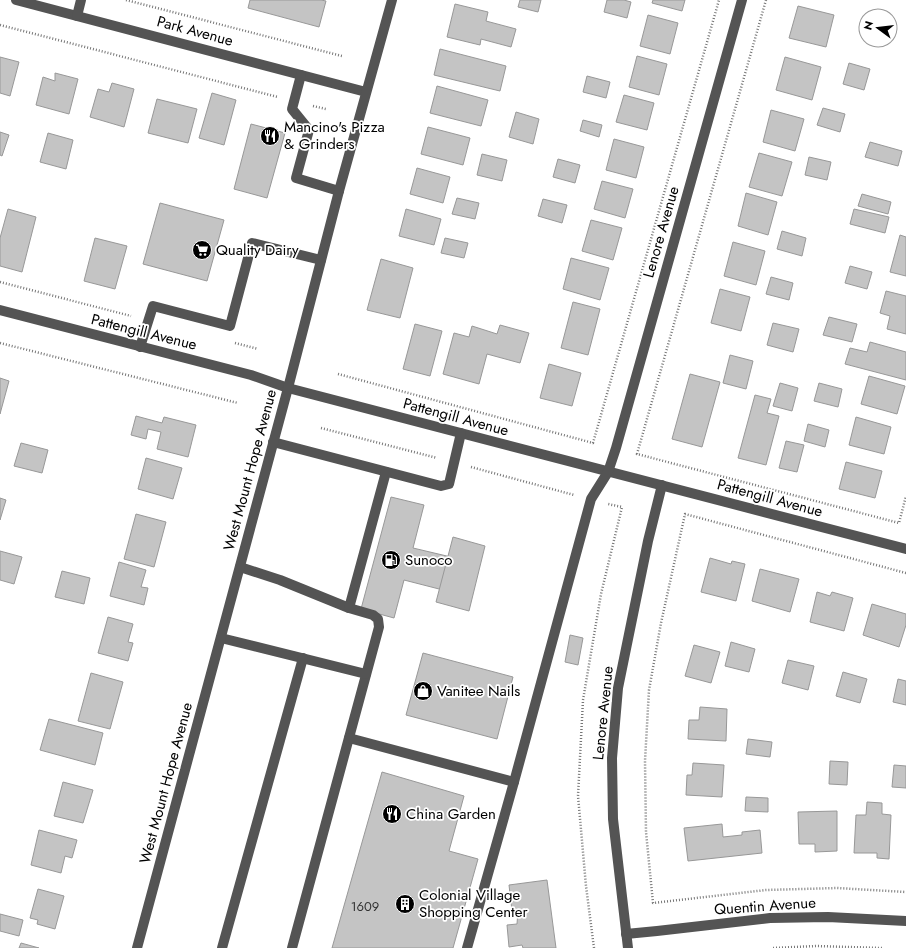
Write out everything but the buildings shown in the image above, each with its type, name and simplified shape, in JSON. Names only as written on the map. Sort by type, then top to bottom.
[{"type":"street","name":"Park Avenue","points":[[16,0],[366,92]]},
{"type":"street","points":[[77,16],[81,0]]},
{"type":"street","name":"West Mount Hope Avenue","points":[[137,948],[288,388],[339,191],[392,0]]},
{"type":"street","name":"Lenore Avenue","points":[[467,948],[591,499],[608,472],[618,441],[742,0]]},
{"type":"street","points":[[301,75],[292,109],[309,130],[296,178],[339,191]]},
{"type":"street","points":[[140,346],[153,306],[230,326],[252,243],[321,260]]},
{"type":"street","name":"Pattengill Avenue","points":[[0,310],[251,375],[288,388],[906,549]]},
{"type":"street","points":[[273,442],[441,486],[449,484],[461,433]]},
{"type":"street","points":[[349,608],[386,472]]},
{"type":"street","name":"Lenore Avenue","points":[[628,948],[613,819],[612,758],[618,688],[648,541],[662,485]]},
{"type":"street","points":[[240,567],[280,580],[349,608],[373,615],[378,619],[379,627],[292,948]]},
{"type":"street","points":[[221,638],[366,674]]},
{"type":"street","points":[[222,948],[303,658]]},
{"type":"street","points":[[349,738],[514,782]]},
{"type":"street","name":"Quentin Avenue","points":[[626,934],[770,918],[828,917],[906,921]]},
{"type":"path","points":[[126,0],[342,56]]},
{"type":"path","points":[[338,374],[593,443],[718,0]]},
{"type":"path","points":[[766,0],[637,454],[899,523],[906,496]]},
{"type":"path","points":[[0,25],[326,109]]},
{"type":"path","points":[[0,282],[149,320]]},
{"type":"path","points":[[229,342],[258,349]]},
{"type":"path","points":[[0,343],[238,402]]},
{"type":"path","points":[[906,573],[685,514],[660,623],[650,682],[645,761],[646,832],[653,903],[766,890],[837,888],[906,892]]},
{"type":"path","points":[[773,948],[816,946],[882,948]]},
{"type":"place","name":"Mancino's Pizza & Grinders","points":[[270,136]]},
{"type":"place","name":"Quality Dairy","points":[[202,250]]},
{"type":"place","name":"Sunoco","points":[[391,560]]},
{"type":"place","name":"Vanitee Nails","points":[[423,691]]},
{"type":"place","name":"China Garden","points":[[392,814]]},
{"type":"place","name":"Colonial Village Shopping Center","points":[[405,904]]}]
